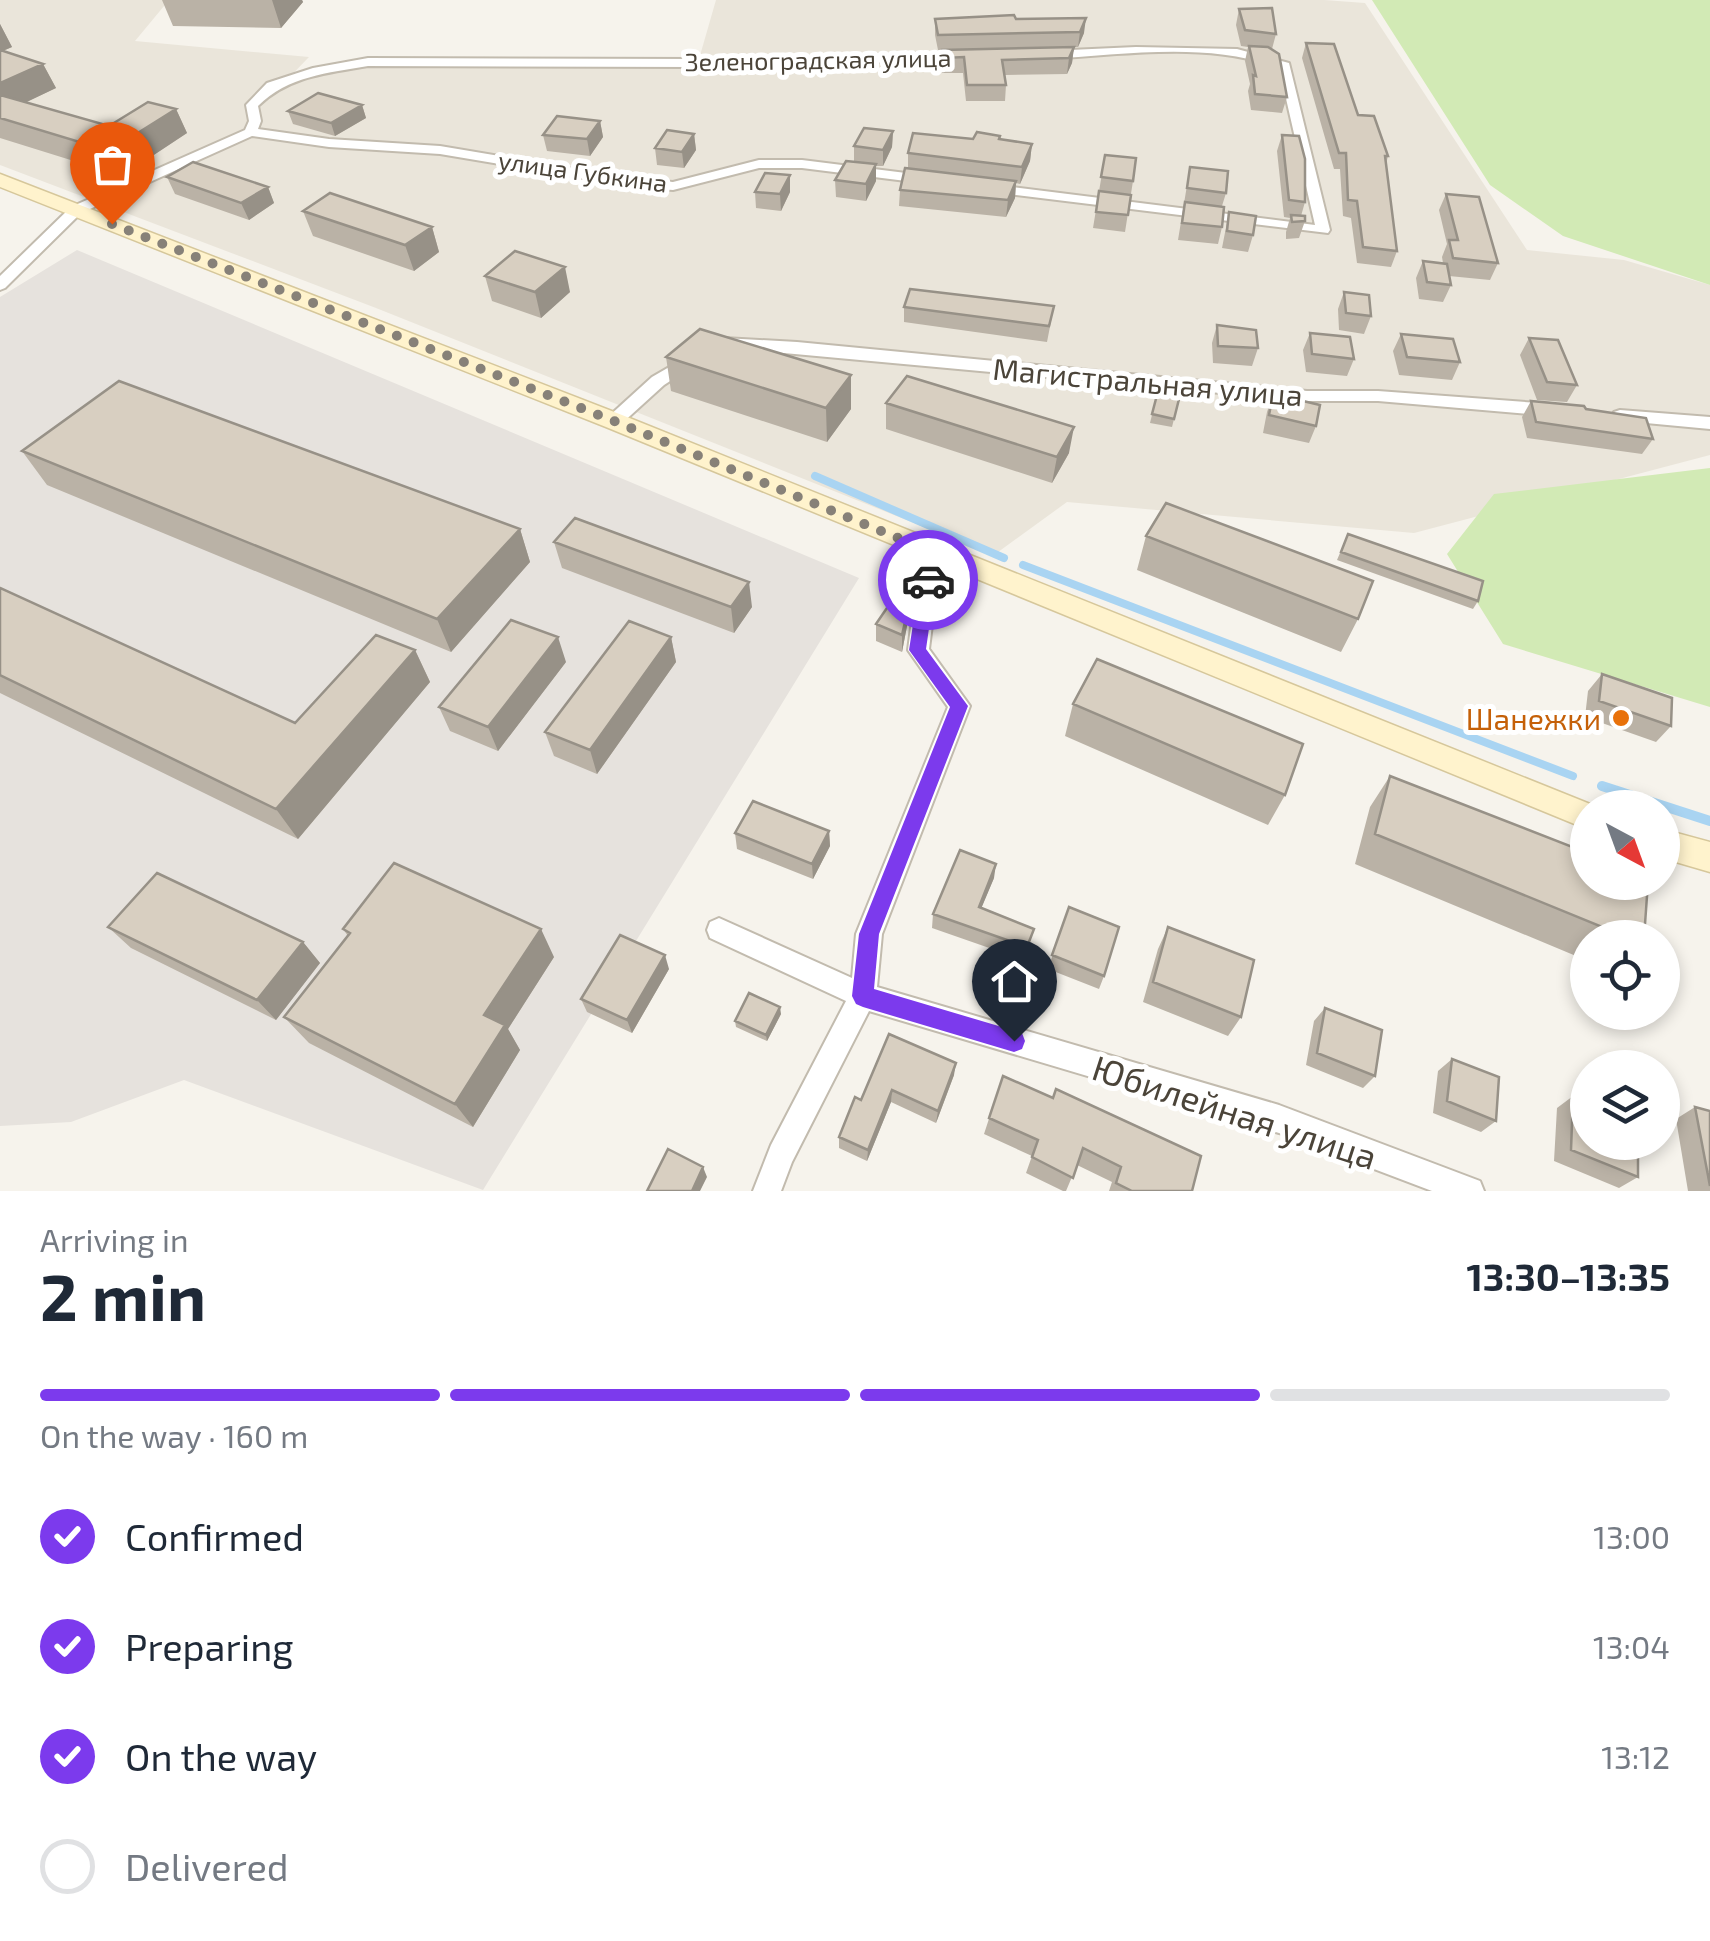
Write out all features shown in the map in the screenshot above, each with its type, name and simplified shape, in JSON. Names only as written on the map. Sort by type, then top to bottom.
[{"type":"main road","points":[[0,180],[614,421],[1570,807]]},
{"type":"main road","points":[[1680,848],[1710,857]]},
{"type":"street","points":[[976,186],[1323,230],[1285,66],[1268,56],[1225,52],[1040,55]]},
{"type":"street","name":"Зеленоградская улица","points":[[250,132],[255,121],[252,105],[270,86],[313,72],[368,62],[697,63],[982,56]]},
{"type":"street","points":[[0,285],[76,210],[250,132]]},
{"type":"street","name":"улица Губкина","points":[[250,132],[330,144],[440,150],[654,185],[673,186],[773,164],[937,181]]},
{"type":"street","name":"Магистральная улица","points":[[614,421],[658,381],[717,343],[797,347],[1307,396],[1378,396],[1573,412]]},
{"type":"street","points":[[1593,414],[1710,423]]},
{"type":"street","points":[[766,1191],[863,996],[869,934],[959,706],[918,650],[932,552]]},
{"type":"street","name":"Юбилейная улица","points":[[719,930],[863,996],[1279,1118],[1470,1191]]},
{"type":"shaded area","points":[[0,0],[169,0],[135,41],[309,57],[277,90],[319,74],[368,67],[697,66],[716,0],[1365,3],[1527,250],[1624,260],[1710,285],[1710,455],[1414,533],[1067,502],[994,555],[376,308],[0,165]]},
{"type":"shaded area","points":[[77,250],[859,578],[483,1190],[184,1080],[71,1122],[0,1126],[0,297]]},
{"type":"green space","points":[[1372,0],[1710,0],[1710,285],[1563,236],[1490,185]]},
{"type":"green space","points":[[1710,468],[1710,707],[1503,644],[1447,554],[1494,494]]},
{"type":"building","points":[[1272,8],[1276,34],[1245,30],[1239,9]]},
{"type":"building","points":[[1014,15],[1016,19],[1086,18],[1080,32],[938,35],[935,19]]},
{"type":"building","points":[[1306,43],[1334,44],[1358,115],[1374,116],[1388,156],[1397,251],[1363,247],[1357,201],[1348,200],[1346,153],[1339,153]]},
{"type":"building","points":[[1249,46],[1268,47],[1279,54],[1287,97],[1255,94],[1253,75],[1256,76]]},
{"type":"building","points":[[1074,47],[1069,58],[1002,60],[1006,85],[967,85],[964,57],[943,58],[942,50]]},
{"type":"building","points":[[0,50],[43,64],[0,83]]},
{"type":"building","points":[[318,93],[362,105],[331,123],[288,111]]},
{"type":"building","points":[[0,95],[109,126],[148,102],[176,109],[109,151],[0,118]]},
{"type":"building","points":[[557,116],[600,121],[587,139],[543,135]]},
{"type":"building","points":[[864,128],[893,131],[883,150],[854,146]]},
{"type":"building","points":[[667,130],[694,134],[682,152],[655,148]]},
{"type":"building","points":[[977,132],[1032,144],[1022,167],[908,153],[913,133],[973,139]]},
{"type":"building","points":[[1282,135],[1299,136],[1305,159],[1305,202],[1289,200]]},
{"type":"building","points":[[1105,155],[1136,158],[1133,181],[1101,177]]},
{"type":"building","points":[[846,161],[876,164],[866,184],[835,180]]},
{"type":"building","points":[[193,162],[268,187],[241,203],[167,177]]},
{"type":"building","points":[[1190,167],[1228,171],[1226,193],[1187,188]]},
{"type":"building","points":[[905,168],[1016,181],[1008,200],[900,190]]},
{"type":"building","points":[[765,173],[790,175],[780,194],[755,192]]},
{"type":"building","points":[[1099,191],[1131,195],[1128,215],[1096,212]]},
{"type":"building","points":[[330,193],[432,227],[405,245],[303,211]]},
{"type":"building","points":[[1446,194],[1479,197],[1498,263],[1453,258],[1449,240],[1458,240]]},
{"type":"building","points":[[1185,202],[1224,207],[1222,227],[1182,223]]},
{"type":"building","points":[[1229,212],[1256,216],[1253,235],[1227,231]]},
{"type":"building","points":[[1291,215],[1305,216],[1305,221],[1292,222]]},
{"type":"building","points":[[515,251],[565,267],[535,292],[485,276]]},
{"type":"building","points":[[1423,261],[1447,264],[1451,285],[1427,282]]},
{"type":"building","points":[[910,289],[1054,306],[1049,326],[904,307]]},
{"type":"building","points":[[1344,292],[1369,295],[1371,316],[1346,313]]},
{"type":"building","points":[[1217,325],[1256,330],[1258,348],[1218,346]]},
{"type":"building","points":[[700,329],[851,375],[826,408],[666,357]]},
{"type":"building","points":[[1310,333],[1350,337],[1354,359],[1312,354]]},
{"type":"building","points":[[1401,334],[1453,339],[1460,362],[1407,357]]},
{"type":"building","points":[[1529,338],[1558,340],[1577,385],[1547,382]]},
{"type":"building","points":[[907,376],[1074,427],[1057,457],[886,403]]},
{"type":"building","points":[[119,381],[520,529],[437,619],[22,451]]},
{"type":"building","points":[[1273,394],[1320,405],[1316,426],[1269,415]]},
{"type":"building","points":[[1157,395],[1179,399],[1174,419],[1152,414]]},
{"type":"building","points":[[1531,401],[1646,418],[1653,439],[1536,422]]},
{"type":"building","points":[[1166,503],[1373,581],[1358,619],[1146,536]]},
{"type":"building","points":[[575,518],[749,582],[731,607],[554,542]]},
{"type":"building","points":[[1348,534],[1483,581],[1478,601],[1341,552]]},
{"type":"building","points":[[0,588],[295,723],[376,635],[415,650],[276,809],[0,675]]},
{"type":"building","points":[[891,602],[908,609],[902,635],[876,624]]},
{"type":"building","points":[[511,620],[558,637],[488,727],[439,707]]},
{"type":"building","points":[[629,621],[671,637],[590,750],[545,732]]},
{"type":"building","points":[[1097,659],[1303,744],[1285,795],[1073,704]]},
{"type":"building","points":[[1602,674],[1672,698],[1671,726],[1599,701]]},
{"type":"building","points":[[1390,776],[1570,846],[1570,900],[1647,900],[1645,920],[1585,920],[1375,834]]},
{"type":"building","points":[[753,801],[829,831],[812,864],[735,833]]},
{"type":"building","points":[[960,850],[996,864],[979,907],[1034,929],[1027,947],[933,914]]},
{"type":"building","points":[[394,863],[541,929],[484,1015],[505,1025],[455,1104],[284,1017],[350,933],[343,929]]},
{"type":"building","points":[[157,873],[303,942],[257,1000],[108,927]]},
{"type":"building","points":[[1069,907],[1119,927],[1104,976],[1052,955]]},
{"type":"building","points":[[1168,927],[1254,960],[1241,1017],[1153,982]]},
{"type":"building","points":[[620,935],[665,955],[627,1020],[581,999]]},
{"type":"building","points":[[749,993],[780,1007],[766,1035],[735,1021]]},
{"type":"building","points":[[1325,1008],[1382,1030],[1375,1076],[1317,1053]]},
{"type":"building","points":[[889,1034],[956,1063],[938,1111],[892,1090],[868,1150],[839,1137],[855,1097],[861,1100]]},
{"type":"building","points":[[1452,1059],[1499,1077],[1496,1121],[1447,1101]]},
{"type":"building","points":[[1003,1076],[1053,1098],[1056,1089],[1201,1156],[1192,1191],[1132,1191],[1116,1183],[1121,1167],[1083,1148],[1073,1178],[1032,1157],[1038,1140],[989,1118]]},
{"type":"building","points":[[1695,1107],[1710,1111],[1710,1186]]},
{"type":"building","points":[[668,1149],[703,1167],[692,1191],[647,1191]]},
{"type":"building","points":[[1596,1160],[1638,1160],[1638,1177]]},
{"type":"waterway","points":[[815,476],[1004,558]]},
{"type":"waterway","points":[[1023,565],[1573,776]]},
{"type":"waterway","points":[[1602,786],[1710,821]]},
{"type":"way so far","points":[[112,224],[614,421],[932,552],[928,580]]},
{"type":"place","name":"Шанежки","points":[[1621,718]]},
{"type":"route","points":[[928,580],[918,650],[959,706],[869,934],[863,996],[1014,1041]]}]
